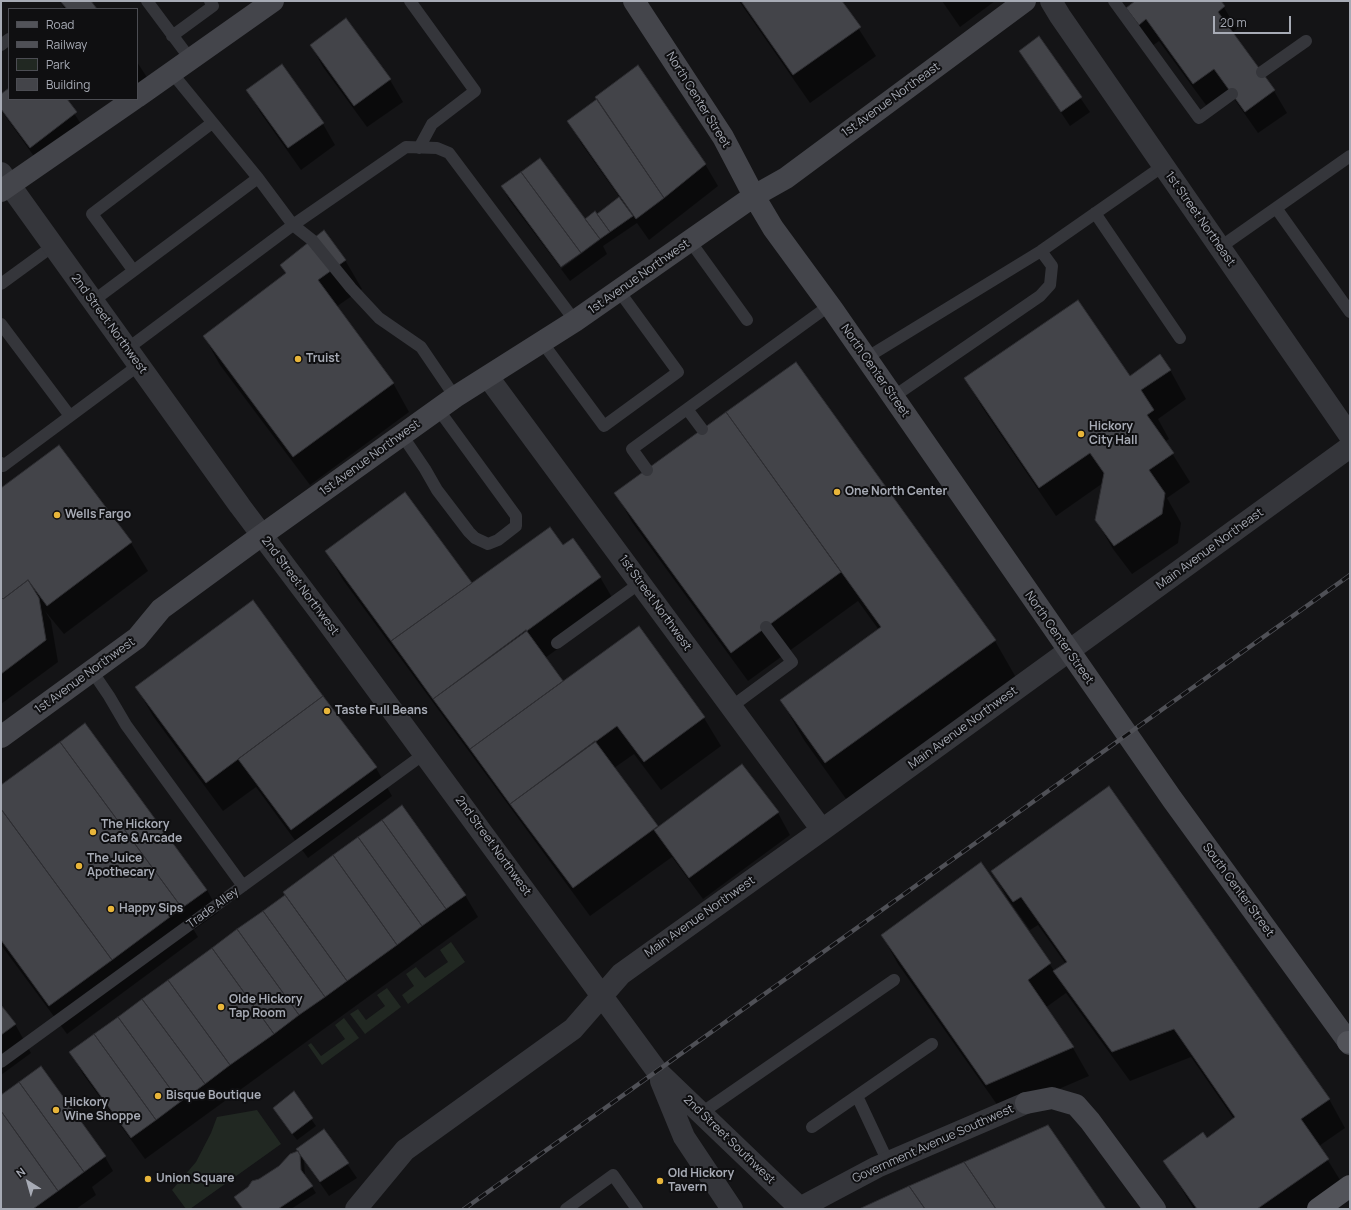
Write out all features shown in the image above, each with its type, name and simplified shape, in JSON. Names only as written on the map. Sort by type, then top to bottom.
[{"type":"main road","points":[[1318,1209],[1350,1186]]},
{"type":"street","points":[[138,94],[191,60],[273,1]]},
{"type":"street","name":"North Center Street","points":[[634,1],[723,137],[754,196],[773,228],[830,306],[1127,735]]},
{"type":"street","name":"1st Avenue Northeast","points":[[754,196],[786,178],[1025,1]]},
{"type":"street","name":"1st Street Northeast","points":[[1052,1],[1060,16],[1350,436]]},
{"type":"street","points":[[4,183],[128,100]]},
{"type":"street","name":"2nd Street Northwest","points":[[4,183],[53,246],[262,535],[603,995]]},
{"type":"street","name":"1st Avenue Northwest","points":[[1,737],[137,638],[161,609],[262,535],[446,403],[575,321],[754,196]]},
{"type":"street","name":"1st Street Northwest","points":[[488,377],[822,830]]},
{"type":"street","name":"Main Avenue Northeast","points":[[1069,652],[1350,447]]},
{"type":"street","name":"Main Avenue Northwest","points":[[356,1209],[405,1150],[573,1029],[621,974],[1069,652]]},
{"type":"street","name":"South Center Street","points":[[1127,735],[1349,1043]]},
{"type":"street","name":"2nd Street Southwest","points":[[603,995],[657,1071],[800,1209]]},
{"type":"street","name":"2nd Street Southwest","points":[[657,1071],[684,1137],[732,1209]]},
{"type":"street","name":"Government Avenue Southwest","points":[[800,1209],[888,1162],[1026,1103],[1052,1098],[1076,1105],[1090,1121],[1155,1209]]},
{"type":"lane","points":[[147,1],[191,60]]},
{"type":"lane","points":[[172,36],[213,6],[210,1]]},
{"type":"lane","points":[[410,1],[476,91],[432,124],[419,148]]},
{"type":"lane","points":[[1114,1],[1199,118],[1232,94]]},
{"type":"lane","points":[[1262,72],[1306,41]]},
{"type":"lane","points":[[172,73],[258,178],[293,225],[312,240],[351,288],[380,318],[421,347],[446,403],[516,516],[516,526],[498,540],[488,544],[475,538],[438,490],[402,436]]},
{"type":"lane","points":[[133,270],[92,214],[212,123]]},
{"type":"lane","points":[[2,466],[70,416],[133,357],[293,225],[406,147],[437,148],[449,153],[575,321]]},
{"type":"lane","points":[[1220,248],[1350,156]]},
{"type":"lane","points":[[866,358],[1041,251],[1163,166]]},
{"type":"lane","points":[[93,301],[258,178]]},
{"type":"lane","points":[[1276,208],[1350,312]]},
{"type":"lane","points":[[1095,213],[1180,338]]},
{"type":"lane","points":[[690,241],[748,320]]},
{"type":"lane","points":[[1,284],[53,246]]},
{"type":"lane","points":[[893,397],[1040,296],[1050,284],[1052,266],[1041,251]]},
{"type":"lane","points":[[542,342],[604,426],[678,372],[619,290]]},
{"type":"lane","points":[[647,470],[632,449],[830,306]]},
{"type":"lane","points":[[1,324],[70,416]]},
{"type":"lane","points":[[687,410],[702,430]]},
{"type":"lane","points":[[557,643],[640,583]]},
{"type":"lane","points":[[731,707],[792,662],[766,627]]},
{"type":"lane","points":[[92,672],[109,696],[126,725],[243,886]]},
{"type":"lane","name":"Trade Alley","points":[[1,1062],[424,754]]},
{"type":"lane","points":[[700,1114],[894,980]]},
{"type":"lane","points":[[812,1127],[932,1044]]},
{"type":"lane","points":[[857,1096],[888,1162]]},
{"type":"lane","points":[[566,1209],[613,1175],[637,1209]]},
{"type":"green space","points":[[451,942],[465,962],[408,1004],[402,995],[414,986],[406,974],[416,967],[425,978],[448,962],[440,950]]},
{"type":"green space","points":[[387,988],[401,1007],[365,1034],[350,1014],[358,1009],[366,1020],[385,1006],[377,995]]},
{"type":"green space","points":[[344,1018],[359,1038],[322,1065],[308,1045],[311,1043],[321,1056],[345,1039],[335,1025]]},
{"type":"green space","points":[[257,1110],[281,1144],[190,1209],[186,1209],[172,1190],[196,1162],[211,1133],[217,1117]]},
{"type":"building","points":[[60,1],[91,1],[96,8],[66,8]]},
{"type":"building","points":[[741,1],[842,1],[861,27],[793,75]]},
{"type":"building","points":[[1135,1],[1221,1],[1225,6],[1218,12],[1275,90],[1245,112],[1214,69],[1193,84],[1146,19],[1139,25],[1126,8]]},
{"type":"building","points":[[346,18],[391,79],[354,106],[310,45]]},
{"type":"building","points":[[1039,36],[1082,97],[1061,112],[1019,51]]},
{"type":"building","points":[[282,64],[324,123],[288,148],[246,90]]},
{"type":"building","points":[[638,65],[706,164],[664,198],[595,97]]},
{"type":"building","points":[[8,89],[8,100],[68,100],[77,112],[30,148],[1,109],[1,94]]},
{"type":"building","points":[[597,99],[664,198],[636,219],[567,121]]},
{"type":"building","points":[[540,158],[600,239],[581,253],[521,172]]},
{"type":"building","points":[[521,172],[581,253],[561,267],[501,186]]},
{"type":"building","points":[[619,197],[633,216],[610,232],[597,214]]},
{"type":"building","points":[[595,211],[610,232],[600,239],[585,219]]},
{"type":"building","name":"Truist","points":[[324,230],[346,260],[318,280],[394,383],[293,457],[203,336],[286,273],[280,265]]},
{"type":"building","name":"Hickory City Hall","points":[[1078,300],[1130,376],[1160,354],[1171,370],[1141,390],[1154,410],[1147,415],[1174,453],[1149,470],[1165,493],[1162,514],[1114,546],[1095,520],[1104,473],[1090,453],[1039,488],[964,378]]},
{"type":"building","name":"One North Center","points":[[796,362],[996,640],[825,763],[780,700],[881,627],[726,412]]},
{"type":"building","points":[[726,412],[841,572],[731,653],[614,493]]},
{"type":"building","name":"Wells Fargo","points":[[59,445],[132,542],[47,606],[28,580],[3,599],[1,597],[1,488]]},
{"type":"building","points":[[405,492],[472,583],[391,641],[325,551]]},
{"type":"building","points":[[550,527],[563,545],[573,538],[601,577],[433,699],[391,641]]},
{"type":"building","points":[[28,580],[39,598],[46,640],[1,674],[1,597],[3,599]]},
{"type":"building","points":[[253,600],[323,696],[206,783],[135,687]]},
{"type":"building","points":[[639,626],[705,717],[644,762],[617,726],[510,804],[470,749]]},
{"type":"building","points":[[526,630],[563,681],[470,749],[433,699]]},
{"type":"building","points":[[323,696],[377,767],[291,830],[238,759]]},
{"type":"building","points":[[85,723],[207,890],[182,908],[60,742]]},
{"type":"building","points":[[595,741],[658,826],[573,888],[510,804]]},
{"type":"building","points":[[60,742],[182,908],[112,960],[1,809],[1,785]]},
{"type":"building","points":[[742,764],[779,812],[689,878],[654,830]]},
{"type":"building","points":[[1109,786],[1330,1099],[1301,1119],[1329,1159],[1257,1209],[1197,1209],[1163,1161],[1203,1132],[1207,1138],[1235,1117],[1174,1029],[1112,1052],[1053,971],[1067,962],[1021,897],[1013,902],[991,871]]},
{"type":"building","points":[[402,805],[466,895],[446,909],[382,820]]},
{"type":"building","points":[[1,809],[112,960],[49,1006],[1,940]]},
{"type":"building","points":[[382,820],[446,909],[422,926],[358,837]]},
{"type":"building","points":[[358,837],[422,926],[397,945],[333,855]]},
{"type":"building","points":[[333,855],[397,945],[347,981],[283,892]]},
{"type":"building","points":[[981,862],[1051,963],[1028,980],[1074,1047],[986,1085],[881,935]]},
{"type":"building","points":[[285,895],[347,981],[325,997],[263,911]]},
{"type":"building","points":[[263,911],[325,997],[299,1015],[237,929]]},
{"type":"building","points":[[237,929],[299,1015],[274,1034],[212,948]]},
{"type":"building","name":"Olde Hickory Tap Room","points":[[212,948],[274,1034],[230,1065],[168,980]]},
{"type":"building","points":[[168,980],[230,1065],[205,1084],[142,999]]},
{"type":"building","points":[[142,999],[205,1084],[180,1102],[118,1017]]},
{"type":"building","points":[[1,1005],[16,1024],[1,1035]]},
{"type":"building","points":[[118,1017],[180,1102],[156,1120],[94,1034]]},
{"type":"building","points":[[94,1034],[156,1120],[131,1138],[69,1052]]},
{"type":"building","name":"Hickory Wine Shoppe","points":[[41,1066],[106,1156],[84,1172],[19,1082]]},
{"type":"building","points":[[19,1082],[84,1172],[58,1191],[1,1111],[1,1095]]},
{"type":"building","points":[[294,1091],[313,1118],[292,1134],[273,1108]]},
{"type":"building","points":[[1,1111],[58,1191],[33,1209],[1,1209]]},
{"type":"building","points":[[1048,1125],[1106,1209],[996,1209],[964,1162]]},
{"type":"building","points":[[324,1129],[349,1163],[320,1182],[296,1149]]},
{"type":"building","points":[[298,1151],[300,1155],[301,1170],[313,1186],[278,1209],[243,1209],[234,1197],[248,1187],[252,1181],[259,1179],[279,1166],[290,1154]]},
{"type":"building","points":[[964,1162],[996,1209],[925,1209],[909,1186]]},
{"type":"building","points":[[909,1186],[925,1209],[859,1209]]},
{"type":"railway","points":[[464,1209],[1350,575]]},
{"type":"place","name":"Truist","points":[[298,359]]},
{"type":"place","name":"Hickory City Hall","points":[[1081,434]]},
{"type":"place","name":"One North Center","points":[[837,492]]},
{"type":"place","name":"Wells Fargo","points":[[57,515]]},
{"type":"place","name":"Taste Full Beans","points":[[327,711]]},
{"type":"place","name":"The Hickory Cafe & Arcade","points":[[93,832]]},
{"type":"place","name":"The Juice Apothecary","points":[[79,866]]},
{"type":"place","name":"Happy Sips","points":[[111,909]]},
{"type":"place","name":"Olde Hickory Tap Room","points":[[221,1007]]},
{"type":"place","name":"Bisque Boutique","points":[[158,1096]]},
{"type":"place","name":"Hickory Wine Shoppe","points":[[56,1110]]},
{"type":"place","name":"Union Square","points":[[148,1179]]},
{"type":"place","name":"Old Hickory Tavern","points":[[660,1181]]}]
